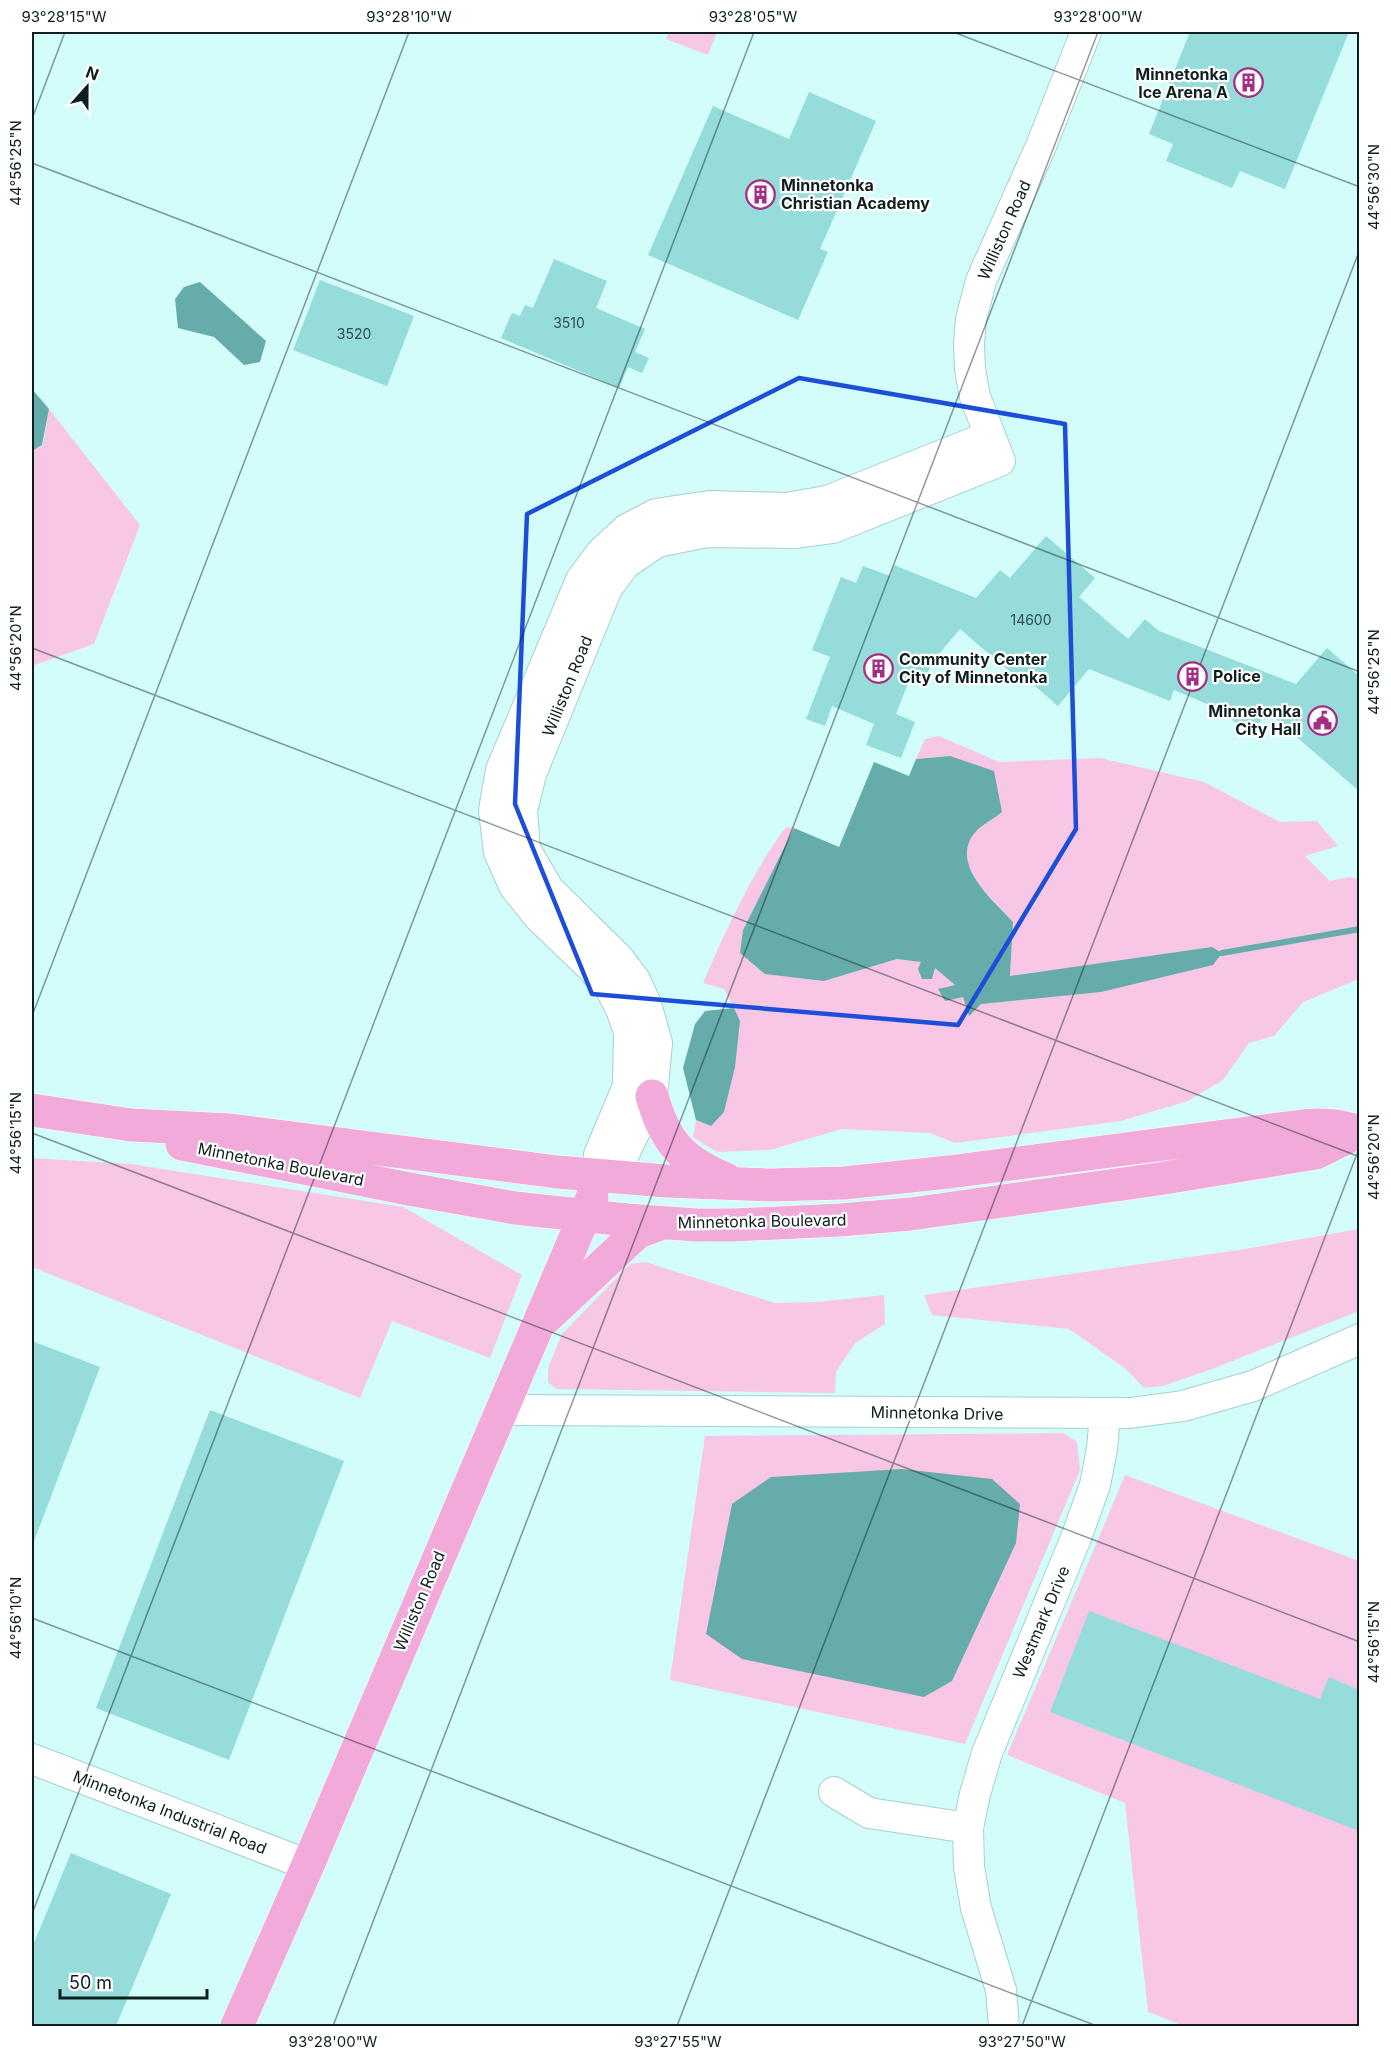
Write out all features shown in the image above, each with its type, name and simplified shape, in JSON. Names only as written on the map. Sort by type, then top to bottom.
[{"type":"main road","points":[[652,1096],[658,1118],[671,1142],[685,1157],[705,1171],[736,1184]]},
{"type":"main road","name":"Minnetonka Boulevard","points":[[32,1110],[131,1125],[230,1130],[557,1172],[736,1184],[807,1185],[879,1179],[1023,1163],[1302,1125],[1324,1124],[1358,1131]]},
{"type":"main road","name":"Minnetonka Boulevard","points":[[131,1125],[204,1149],[506,1207],[696,1225],[802,1223],[876,1218],[981,1206],[1299,1157],[1316,1153],[1358,1131]]},
{"type":"main road","name":"Williston Road","points":[[237,2026],[602,1176]]},
{"type":"main road","points":[[538,1326],[638,1232],[663,1223]]},
{"type":"street","name":"Williston Road","points":[[995,449],[975,397],[970,369],[970,319],[981,280],[1041,146],[1086,32]]},
{"type":"street","name":"Williston Road","points":[[602,1176],[622,1158],[652,1096],[657,1043],[646,1005],[635,980],[619,959],[549,890],[525,849],[522,811],[531,774],[607,588],[625,564],[657,542],[707,532],[796,533],[832,528],[995,449]]},
{"type":"street","name":"Williston Road","points":[[602,1176],[599,1155],[628,1086],[629,1032],[610,988],[538,916],[514,886],[499,852],[494,810],[501,770],[581,580],[601,553],[627,529],[656,514],[709,506],[786,508],[827,501],[995,449]]},
{"type":"street","name":"Minnetonka Drive","points":[[502,1410],[1130,1413],[1183,1406],[1253,1386],[1359,1339]]},
{"type":"street","name":"Westmark Drive","points":[[1004,2026],[1001,1990],[976,1908],[969,1867],[968,1828],[987,1754],[1076,1539],[1095,1485],[1102,1449],[1105,1414]]},
{"type":"street","name":"Minnetonka Industrial Road","points":[[32,1759],[308,1865]]},
{"type":"street","points":[[834,1792],[868,1813],[968,1828]]},
{"type":"highlighted area","points":[[799,378],[1065,424],[1076,829],[958,1025],[592,994],[515,804],[527,514]]},
{"type":"shaded area","points":[[669,32],[717,32],[708,55],[666,39]]},
{"type":"shaded area","points":[[49,409],[140,525],[94,644],[32,666],[32,451],[43,445]]},
{"type":"shaded area","points":[[939,736],[999,762],[1100,758],[1204,782],[1280,822],[1317,821],[1338,846],[1305,856],[1330,881],[1349,877],[1359,879],[1359,979],[1303,1002],[1274,1036],[1249,1043],[1223,1080],[1188,1101],[1121,1121],[955,1143],[930,1133],[842,1129],[770,1150],[717,1152],[693,1137],[696,1120],[711,1126],[740,1021],[724,989],[703,983],[750,883],[786,827],[794,828],[743,930],[740,953],[824,981],[897,959],[922,962],[935,967],[955,985],[963,997],[969,1015],[1010,976],[1013,922],[986,893],[971,870],[967,859],[968,847],[973,835],[1002,812],[950,756],[916,759],[925,739]]},
{"type":"shaded area","points":[[32,1158],[131,1164],[403,1207],[522,1275],[490,1358],[392,1321],[360,1398],[32,1267]]},
{"type":"shaded area","points":[[1359,1229],[1359,1311],[1163,1386],[1144,1388],[1126,1369],[1069,1329],[932,1315],[924,1295],[1239,1250]]},
{"type":"shaded area","points":[[645,1262],[775,1303],[818,1302],[884,1295],[885,1324],[855,1343],[836,1372],[835,1393],[556,1389],[548,1382],[548,1368],[562,1334],[630,1264]]},
{"type":"shaded area","points":[[1063,1433],[1077,1442],[1080,1470],[965,1744],[670,1680],[705,1436]]},
{"type":"shaded area","points":[[1125,1475],[1359,1561],[1359,2026],[1184,2026],[1148,2012],[1125,1803],[1007,1755]]},
{"type":"water","points":[[200,282],[266,341],[260,362],[244,365],[214,337],[178,328],[175,299],[184,287]]},
{"type":"water","points":[[32,389],[49,409],[42,445],[32,451]]},
{"type":"water","points":[[950,756],[994,771],[1002,812],[973,835],[968,847],[967,859],[971,871],[986,893],[1013,922],[1010,976],[1212,947],[1222,953],[1213,965],[1101,992],[981,1004],[969,1016],[963,997],[945,1001],[938,989],[955,985],[935,968],[932,979],[922,979],[918,969],[921,962],[897,959],[824,981],[765,974],[740,953],[743,930],[794,828],[839,847],[874,762],[909,776],[916,759]]},
{"type":"water","points":[[734,1008],[740,1021],[735,1067],[724,1112],[711,1126],[696,1120],[683,1068],[695,1024],[705,1011]]},
{"type":"water","points":[[902,1469],[992,1479],[1020,1504],[1016,1543],[952,1681],[924,1697],[742,1659],[706,1634],[732,1504],[771,1477]]},
{"type":"building","name":"Minnetonka Ice Arena A","points":[[1190,32],[1349,32],[1285,189],[1240,171],[1232,188],[1166,161],[1173,144],[1149,134]]},
{"type":"building","name":"Minnetonka Christian Academy","points":[[809,92],[876,121],[820,249],[828,252],[798,320],[648,255],[713,106],[789,139]]},
{"type":"building","points":[[554,259],[607,281],[596,308],[645,329],[635,352],[649,358],[642,373],[628,367],[619,388],[501,338],[512,313],[520,316],[525,305],[533,308]]},
{"type":"building","points":[[320,280],[414,316],[387,386],[293,350]]},
{"type":"building","points":[[1046,536],[1095,578],[1079,597],[1128,639],[1145,619],[1159,631],[1296,684],[1327,648],[1359,676],[1359,791],[1270,714],[1265,720],[1263,718],[1249,734],[1221,710],[1174,690],[1170,701],[1089,669],[1058,706],[1020,673],[1016,677],[960,629],[933,661],[924,681],[911,676],[896,714],[915,722],[901,758],[866,745],[874,724],[832,706],[825,726],[806,719],[830,657],[812,650],[841,577],[856,583],[863,566],[890,576],[894,565],[976,598],[1000,570],[1010,578]]},
{"type":"building","points":[[32,1341],[100,1367],[33,1544],[32,1544]]},
{"type":"building","points":[[210,1410],[344,1461],[229,1760],[96,1708]]},
{"type":"building","points":[[1089,1611],[1320,1699],[1329,1677],[1359,1690],[1359,1831],[1050,1712]]},
{"type":"building","points":[[71,1853],[171,1894],[116,2026],[32,2026],[32,1948]]},
{"type":"waterway","points":[[1222,953],[1360,929]]},
{"type":"place","name":"Minnetonka Ice Arena A","points":[[1249,83]]},
{"type":"place","name":"Minnetonka Christian Academy","points":[[760,194]]},
{"type":"place","name":"Community Center City of Minnetonka","points":[[878,668]]},
{"type":"place","name":"Police","points":[[1192,676]]},
{"type":"place","name":"Minnetonka City Hall","points":[[1322,720]]}]
